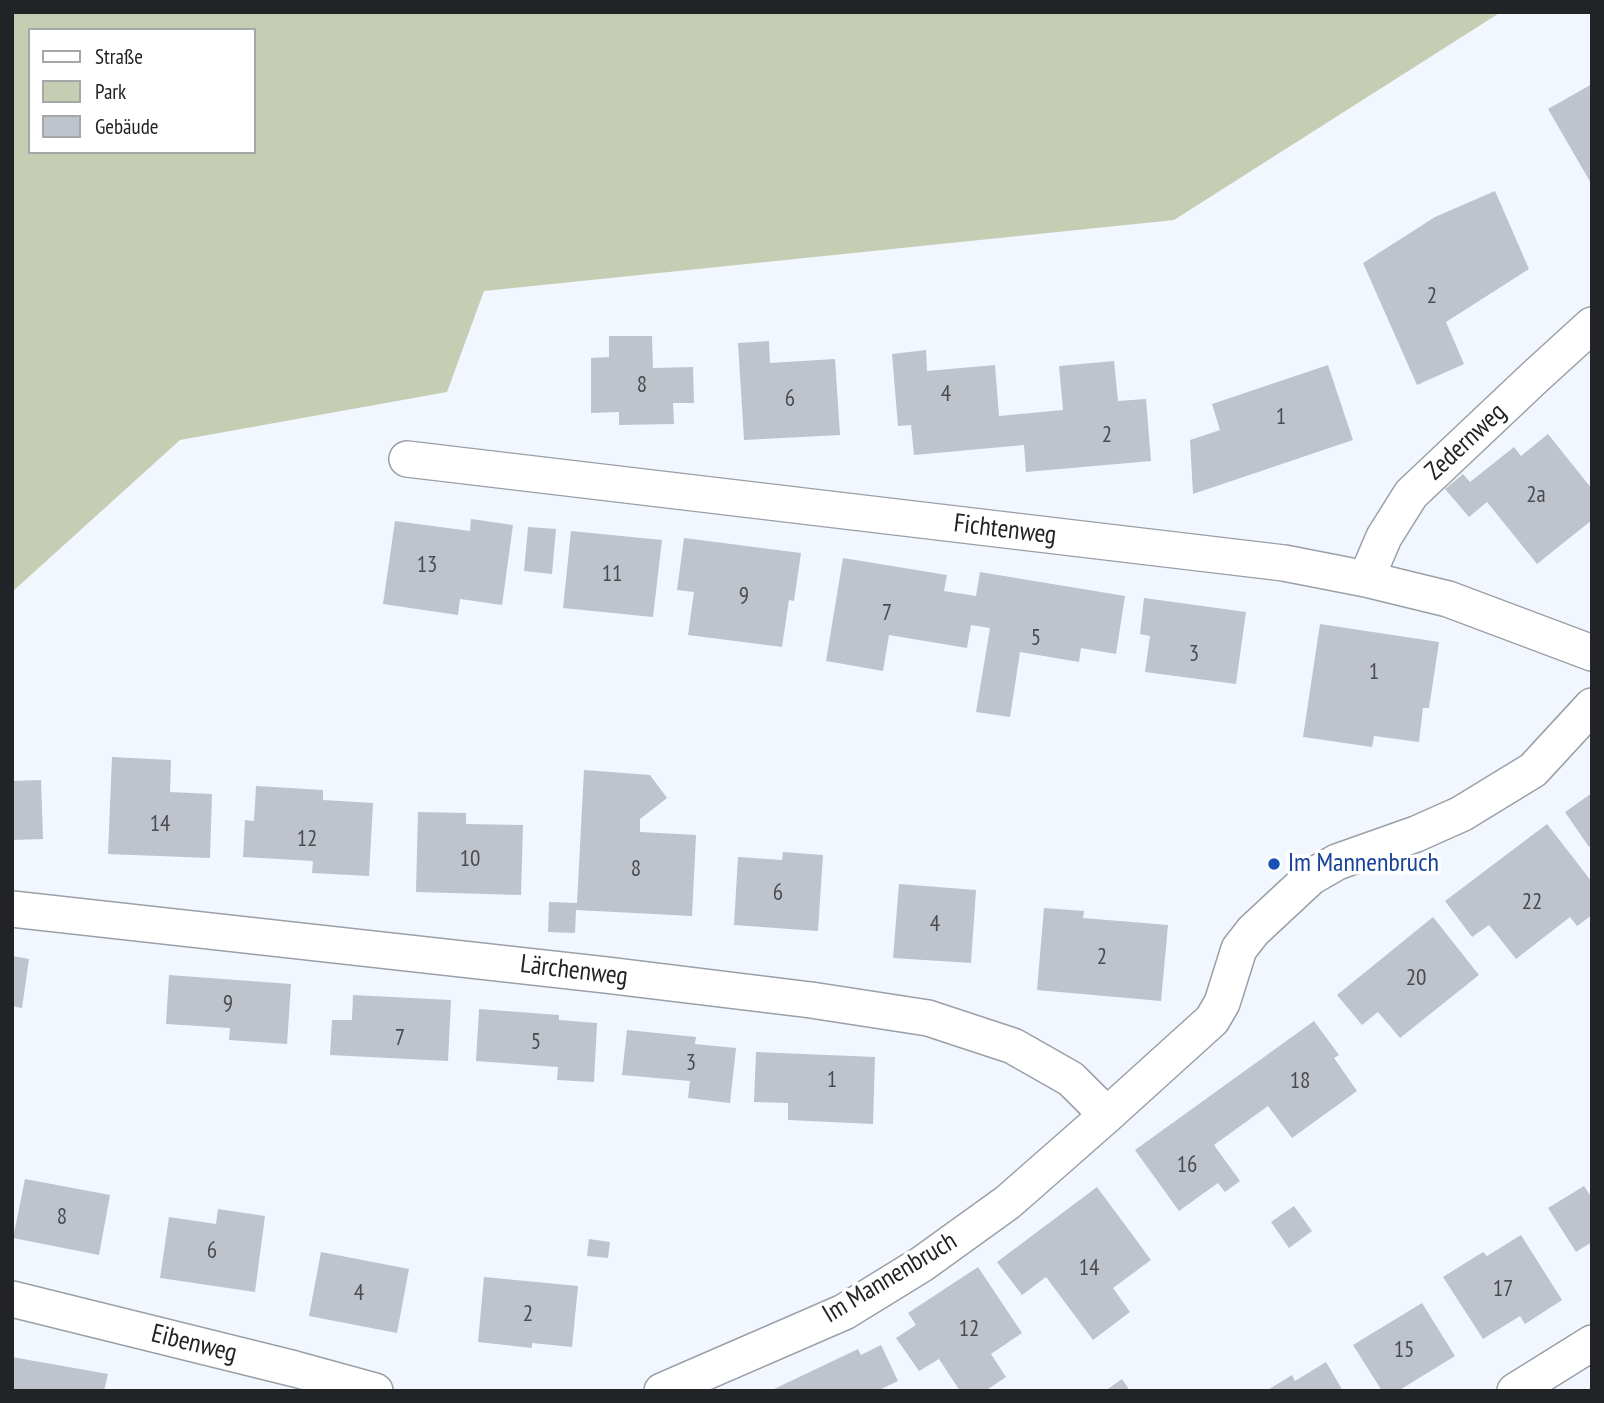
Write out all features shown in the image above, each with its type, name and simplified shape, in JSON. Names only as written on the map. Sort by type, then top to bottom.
[{"type":"street","name":"Zedernweg","points":[[1366,579],[1384,537],[1411,494],[1592,325]]},
{"type":"street","name":"Fichtenweg","points":[[408,459],[1284,563],[1448,599],[1592,653]]},
{"type":"street","name":"Im Mannenbruch","points":[[662,1391],[844,1312],[922,1264],[1008,1202],[1212,1020],[1222,1003],[1239,949],[1253,931],[1311,877],[1337,862],[1416,834],[1461,814],[1532,770],[1592,706]]},
{"type":"street","name":"Lärchenweg","points":[[12,909],[606,975],[811,1000],[928,1018],[1013,1046],[1071,1079],[1107,1115]]},
{"type":"street","name":"Eibenweg","points":[[12,1300],[375,1391]]},
{"type":"street","points":[[1515,1391],[1592,1343]]},
{"type":"green space","points":[[12,12],[1501,12],[1174,220],[484,291],[447,392],[180,440],[12,592]]},
{"type":"building","points":[[1592,84],[1592,185],[1548,109]]},
{"type":"building","points":[[1495,191],[1529,269],[1446,322],[1464,364],[1417,385],[1363,263],[1435,217]]},
{"type":"building","points":[[609,336],[652,336],[653,368],[693,367],[694,403],[673,403],[674,424],[619,425],[619,412],[591,413],[591,358],[609,357]]},
{"type":"building","points":[[769,341],[770,363],[835,359],[840,435],[744,440],[738,343]]},
{"type":"building","points":[[926,350],[927,371],[995,365],[999,416],[1063,410],[1059,366],[1114,361],[1118,401],[1146,399],[1151,461],[1026,472],[1024,445],[914,455],[911,425],[898,426],[892,354]]},
{"type":"building","points":[[1328,365],[1353,440],[1193,494],[1190,440],[1220,430],[1212,404]]},
{"type":"building","points":[[1548,434],[1592,489],[1592,520],[1537,564],[1487,502],[1469,517],[1445,489],[1463,474],[1470,482],[1514,447],[1521,456]]},
{"type":"building","points":[[471,519],[513,525],[502,605],[460,599],[458,615],[383,604],[395,521],[470,531]]},
{"type":"building","points":[[528,527],[556,529],[552,574],[524,571]]},
{"type":"building","points":[[571,531],[662,540],[653,617],[563,608]]},
{"type":"building","points":[[684,538],[801,553],[794,601],[789,600],[782,647],[688,635],[694,592],[677,590]]},
{"type":"building","points":[[843,558],[947,575],[944,591],[976,596],[980,572],[1125,596],[1116,654],[1081,648],[1079,662],[1020,652],[1010,717],[976,712],[990,628],[971,625],[967,648],[889,635],[883,671],[826,661]]},
{"type":"building","points":[[1144,598],[1246,612],[1236,684],[1145,672],[1150,636],[1140,634]]},
{"type":"building","points":[[1320,624],[1439,642],[1429,708],[1423,708],[1419,742],[1374,736],[1372,747],[1303,737]]},
{"type":"building","points":[[112,757],[171,760],[170,792],[212,794],[210,858],[108,854]]},
{"type":"building","points":[[584,770],[650,775],[667,798],[640,819],[640,832],[696,835],[692,916],[576,910],[575,933],[548,932],[549,902],[577,903]]},
{"type":"building","points":[[41,780],[43,839],[12,840],[12,781]]},
{"type":"building","points":[[256,786],[323,790],[323,800],[373,803],[369,876],[312,873],[313,861],[243,857],[245,820],[254,821]]},
{"type":"building","points":[[1592,793],[1592,845],[1589,847],[1565,812]]},
{"type":"building","points":[[418,812],[466,813],[466,824],[523,825],[521,895],[416,892]]},
{"type":"building","points":[[1547,824],[1592,882],[1592,915],[1577,926],[1570,917],[1516,959],[1489,925],[1472,937],[1445,901]]},
{"type":"building","points":[[783,852],[823,855],[818,931],[734,925],[738,857],[782,860]]},
{"type":"building","points":[[899,884],[976,890],[971,963],[893,958]]},
{"type":"building","points":[[1044,908],[1084,911],[1083,918],[1168,925],[1161,1001],[1037,990]]},
{"type":"building","points":[[1433,917],[1479,975],[1400,1038],[1378,1012],[1362,1025],[1337,995]]},
{"type":"building","points":[[12,956],[29,959],[22,1008],[12,1006]]},
{"type":"building","points":[[169,975],[291,984],[287,1044],[229,1040],[230,1028],[166,1024]]},
{"type":"building","points":[[353,995],[451,1000],[448,1061],[330,1055],[332,1020],[352,1020]]},
{"type":"building","points":[[479,1009],[559,1015],[559,1020],[597,1023],[594,1082],[557,1080],[558,1067],[476,1061]]},
{"type":"building","points":[[1314,1021],[1339,1055],[1334,1058],[1357,1091],[1292,1138],[1268,1106],[1214,1145],[1240,1181],[1225,1192],[1218,1183],[1179,1211],[1135,1150]]},
{"type":"building","points":[[627,1030],[696,1037],[695,1044],[736,1048],[730,1103],[688,1098],[690,1081],[622,1075]]},
{"type":"building","points":[[756,1052],[875,1057],[873,1124],[788,1120],[788,1103],[754,1102]]},
{"type":"building","points":[[25,1179],[110,1195],[99,1255],[13,1238]]},
{"type":"building","points":[[1584,1186],[1592,1198],[1592,1242],[1576,1252],[1548,1208]]},
{"type":"building","points":[[1097,1187],[1151,1260],[1113,1288],[1130,1312],[1093,1340],[1046,1277],[1022,1295],[997,1262]]},
{"type":"building","points":[[1294,1206],[1312,1231],[1289,1248],[1271,1222]]},
{"type":"building","points":[[218,1209],[265,1216],[255,1292],[160,1278],[169,1217],[216,1224]]},
{"type":"building","points":[[1521,1235],[1562,1300],[1525,1324],[1520,1316],[1483,1339],[1443,1277],[1483,1252],[1487,1256]]},
{"type":"building","points":[[589,1239],[610,1242],[608,1258],[587,1256]]},
{"type":"building","points":[[321,1252],[409,1269],[397,1333],[309,1316]]},
{"type":"building","points":[[978,1267],[1022,1333],[991,1354],[1006,1377],[985,1391],[960,1391],[939,1359],[919,1371],[896,1338],[916,1325],[908,1313]]},
{"type":"building","points":[[484,1277],[578,1286],[572,1347],[532,1343],[532,1348],[478,1342]]},
{"type":"building","points":[[1422,1303],[1455,1356],[1398,1391],[1382,1391],[1353,1345]]},
{"type":"building","points":[[881,1345],[898,1381],[877,1391],[774,1389],[858,1349],[861,1355]]},
{"type":"building","points":[[12,1357],[108,1374],[104,1391],[12,1391]]},
{"type":"building","points":[[1326,1362],[1343,1391],[1266,1391],[1292,1375],[1295,1381]]},
{"type":"building","points":[[1122,1379],[1130,1391],[1105,1391]]},
{"type":"place","name":"Im Mannenbruch","points":[[1274,864]]}]
